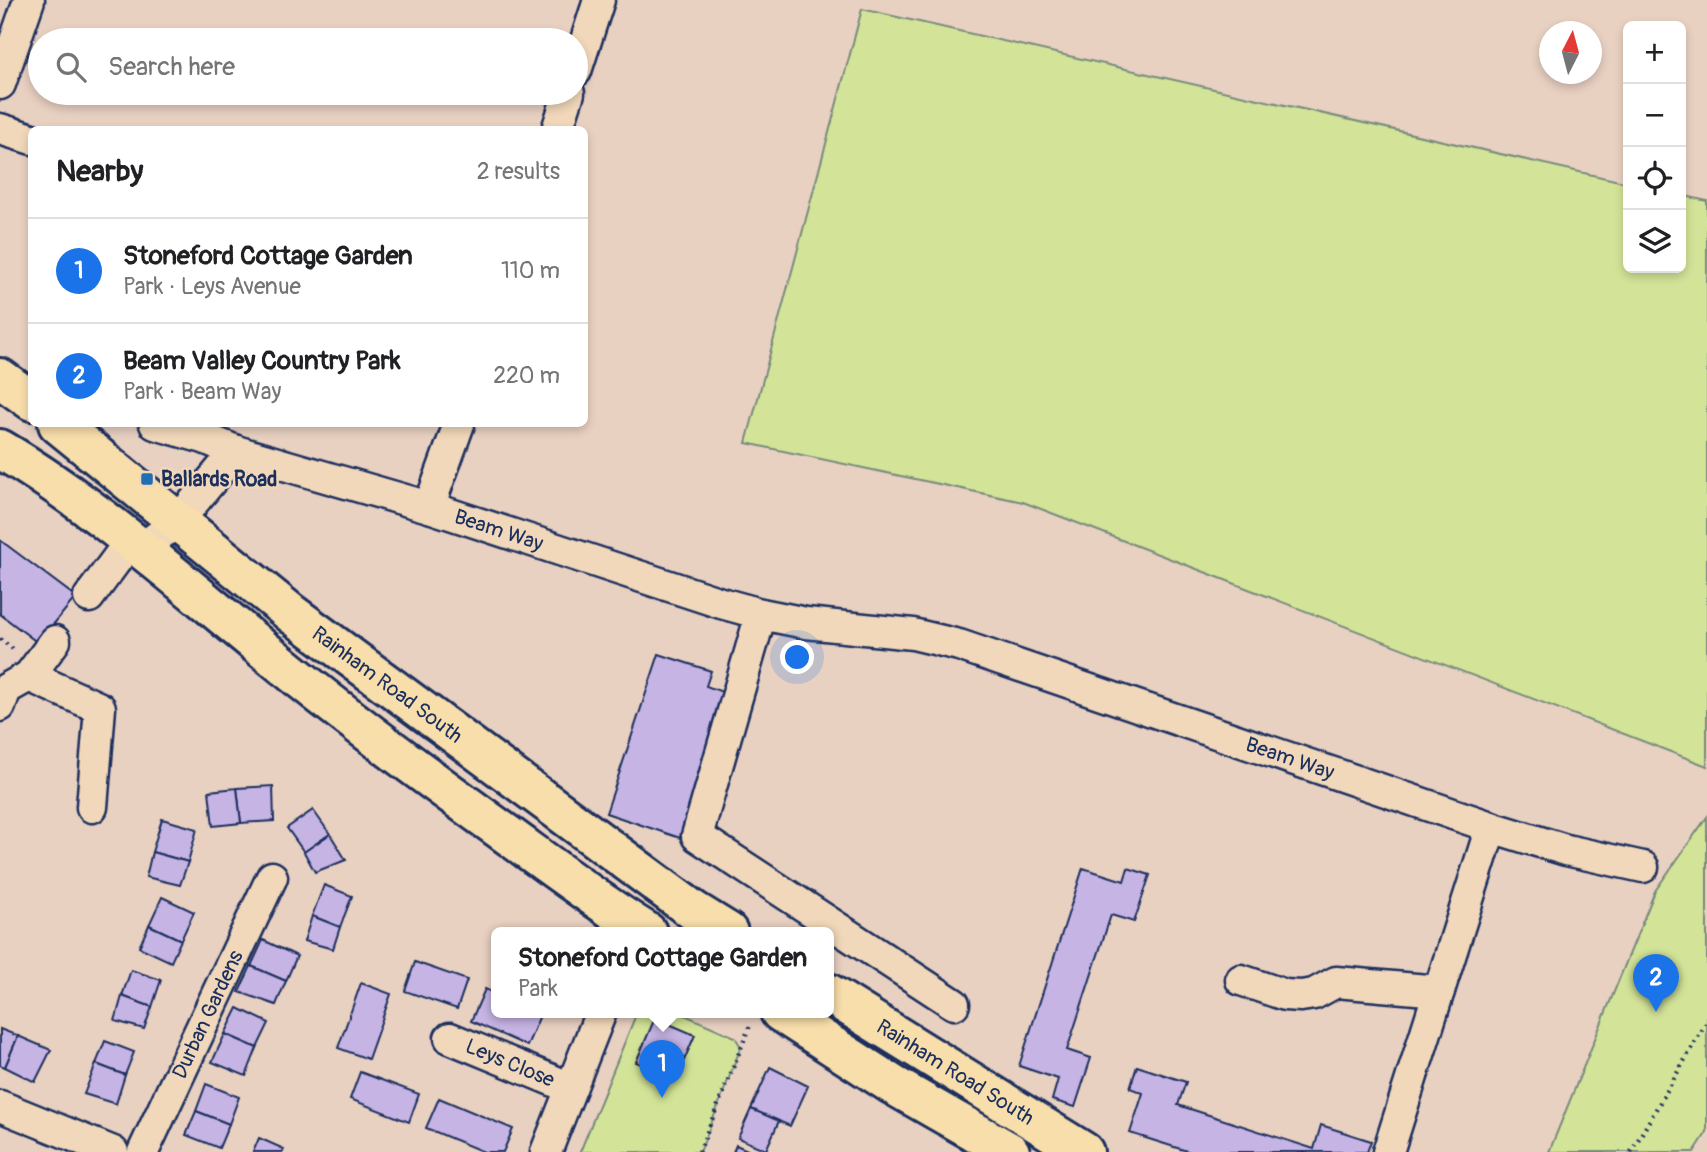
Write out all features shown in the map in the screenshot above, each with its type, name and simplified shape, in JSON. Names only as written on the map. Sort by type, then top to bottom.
[{"type":"main road","points":[[0,378],[28,398]]},
{"type":"main road","name":"Rainham Road South","points":[[62,427],[292,614],[694,911],[720,927]]},
{"type":"main road","points":[[0,449],[99,514],[341,711],[475,812],[636,927]]},
{"type":"main road","points":[[640,927],[660,886]]},
{"type":"main road","name":"Rainham Road South","points":[[834,997],[1084,1152]]},
{"type":"main road","name":"Rainham Road South","points":[[789,1018],[893,1085],[1010,1152]]},
{"type":"street","points":[[0,84],[29,0]]},
{"type":"street","points":[[588,34],[599,0]]},
{"type":"street","points":[[557,126],[565,105]]},
{"type":"street","points":[[0,129],[28,138]]},
{"type":"street","name":"Beam Way","points":[[166,427],[236,451],[429,507],[761,614],[806,623],[913,634],[960,645],[1491,827],[1566,850],[1643,867]]},
{"type":"street","points":[[429,507],[458,427]]},
{"type":"street","points":[[89,597],[136,544],[177,522],[236,451]]},
{"type":"street","points":[[761,614],[697,836],[954,1003]]},
{"type":"street","points":[[9,689],[55,641]]},
{"type":"street","points":[[9,689],[100,708],[92,807]]},
{"type":"street","points":[[1388,1152],[1491,827]]},
{"type":"street","name":"Durban Gardens","points":[[143,1152],[272,877]]},
{"type":"street","points":[[1241,980],[1284,995],[1300,996],[1314,994],[1336,982],[1438,992]]},
{"type":"street","points":[[546,1152],[599,1018]]},
{"type":"street","name":"Leys Close","points":[[450,1038],[571,1088]]},
{"type":"street","points":[[0,1106],[113,1152]]},
{"type":"path","points":[[699,1152],[753,1018]]},
{"type":"path","points":[[1631,1152],[1707,1022]]},
{"type":"green space","points":[[862,9],[1623,182],[1623,273],[1686,273],[1686,196],[1707,201],[1707,766],[1023,502],[746,443]]},
{"type":"green space","points":[[1707,817],[1707,1132],[1694,1152],[1549,1152],[1655,891]]},
{"type":"green space","points":[[635,1018],[692,1018],[735,1037],[741,1047],[700,1152],[580,1152]]},
{"type":"building","points":[[0,540],[76,597],[38,643],[0,614]]},
{"type":"building","points":[[659,654],[711,671],[706,686],[728,694],[680,838],[606,813]]},
{"type":"building","points":[[273,786],[274,821],[241,823],[237,788]]},
{"type":"building","points":[[237,788],[241,823],[213,826],[209,791]]},
{"type":"building","points":[[313,810],[330,834],[304,852],[287,828]]},
{"type":"building","points":[[162,819],[197,829],[188,862],[152,852]]},
{"type":"building","points":[[330,834],[346,860],[315,872],[304,852]]},
{"type":"building","points":[[152,852],[188,862],[180,885],[146,877]]},
{"type":"building","points":[[1083,868],[1124,881],[1128,868],[1150,875],[1134,922],[1111,915],[1067,1050],[1091,1058],[1075,1107],[1052,1100],[1058,1079],[1019,1066]]},
{"type":"building","points":[[324,885],[352,896],[340,927],[312,916]]},
{"type":"building","points":[[162,897],[194,912],[181,940],[149,925]]},
{"type":"building","points":[[312,916],[340,927],[333,949],[304,941]]},
{"type":"building","points":[[149,925],[181,940],[171,962],[139,947]]},
{"type":"building","points":[[263,940],[297,956],[286,981],[251,966]]},
{"type":"building","points":[[415,962],[467,980],[457,1009],[405,991]]},
{"type":"building","points":[[251,966],[286,981],[276,1005],[239,992]]},
{"type":"building","points":[[131,970],[161,980],[152,1007],[122,996]]},
{"type":"building","points":[[361,983],[391,994],[368,1059],[338,1048]]},
{"type":"building","points":[[485,989],[491,992],[491,1018],[539,1018],[527,1046],[471,1021]]},
{"type":"building","points":[[122,996],[152,1007],[144,1029],[115,1021]]},
{"type":"building","points":[[238,1008],[269,1023],[257,1048],[225,1034]]},
{"type":"building","points":[[655,1018],[695,1035],[676,1079],[636,1062]]},
{"type":"building","points":[[0,1029],[18,1036],[5,1067],[0,1065]]},
{"type":"building","points":[[225,1034],[257,1048],[246,1076],[212,1062]]},
{"type":"building","points":[[18,1036],[51,1050],[35,1082],[5,1067]]},
{"type":"building","points":[[105,1041],[134,1052],[125,1075],[96,1064]]},
{"type":"building","points":[[96,1064],[125,1075],[116,1104],[84,1094]]},
{"type":"building","points":[[1137,1066],[1186,1082],[1178,1105],[1314,1149],[1321,1125],[1371,1141],[1367,1152],[1190,1152],[1130,1133],[1143,1093],[1130,1088]]},
{"type":"building","points":[[770,1067],[808,1086],[790,1126],[751,1109]]},
{"type":"building","points":[[360,1072],[419,1094],[409,1122],[350,1099]]},
{"type":"building","points":[[206,1084],[239,1097],[229,1124],[196,1111]]},
{"type":"building","points":[[439,1098],[513,1129],[503,1152],[484,1152],[426,1128]]},
{"type":"building","points":[[751,1109],[779,1121],[766,1150],[738,1138]]},
{"type":"building","points":[[196,1111],[229,1124],[219,1148],[186,1135]]},
{"type":"building","points":[[259,1138],[284,1149],[283,1152],[253,1152]]},
{"type":"building","points":[[736,1145],[752,1152],[733,1152]]},
{"type":"place","name":"Ballards Road","points":[[147,479]]},
{"type":"place","name":"Beam Valley Country Park","points":[[1656,1012]]},
{"type":"place","name":"Stoneford Cottage Garden","points":[[662,1098]]}]
